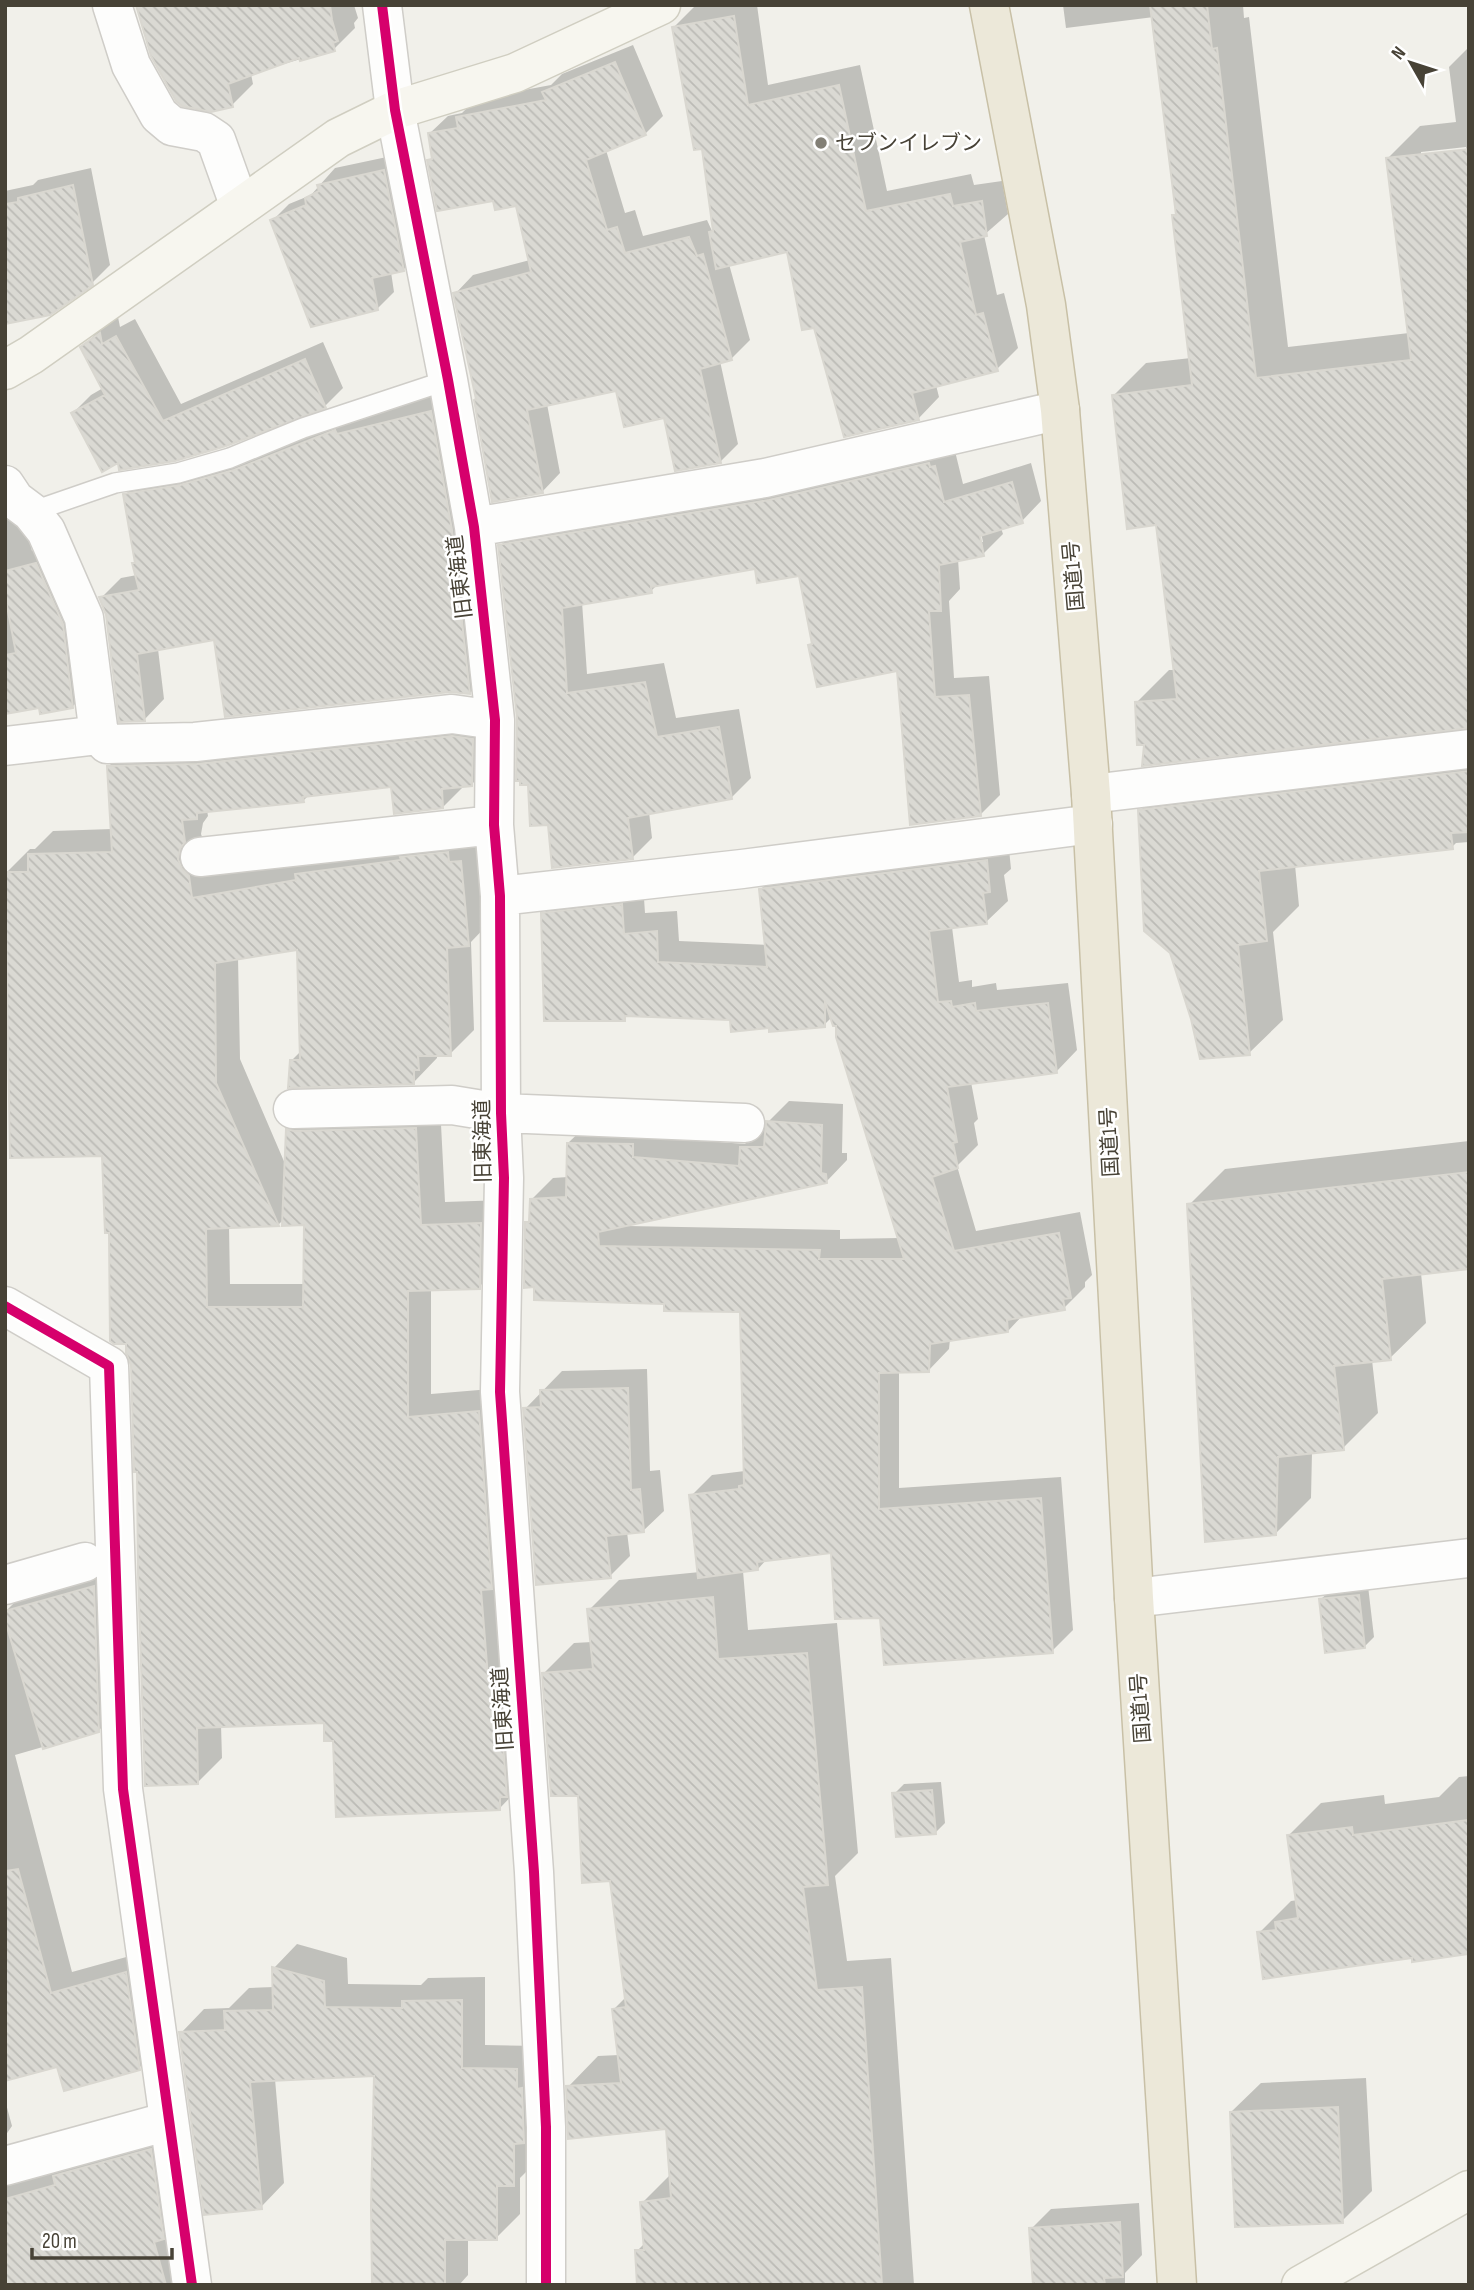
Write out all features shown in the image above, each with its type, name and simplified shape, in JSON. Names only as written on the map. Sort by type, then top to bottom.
[{"type":"highway","name":"国道1号","points":[[990,5],[1046,305],[1060,410],[1092,809],[1134,1598],[1177,2285]]},
{"type":"street","points":[[112,5],[131,65],[159,115],[172,126],[204,132],[216,140],[240,207]]},
{"type":"street","name":"旧東海道","points":[[382,5],[395,110],[474,527],[495,720],[494,825],[500,895],[504,1178],[500,1392],[536,1899],[546,2127],[546,2285]]},
{"type":"street","points":[[5,370],[31,355],[338,138],[395,110],[515,73],[661,5]]},
{"type":"street","points":[[474,527],[765,478],[1060,410]]},
{"type":"street","points":[[5,485],[15,500],[32,512],[46,531],[84,618],[99,735],[107,744],[195,742],[452,714],[495,720]]},
{"type":"street","points":[[5,746],[99,735]]},
{"type":"street","points":[[500,895],[756,867],[1092,809],[1469,750]]},
{"type":"street","points":[[200,857],[494,825]]},
{"type":"street","points":[[293,1109],[452,1105],[501,1114],[745,1123]]},
{"type":"street","points":[[5,1306],[108,1366],[123,1789],[192,2285]]},
{"type":"street","points":[[1134,1598],[1469,1558]]},
{"type":"street","points":[[5,1585],[85,1562]]},
{"type":"street","points":[[5,2166],[169,2121]]},
{"type":"street","points":[[1301,2285],[1469,2190]]},
{"type":"lane","points":[[32,512],[115,482],[178,473],[230,458],[303,428],[448,380]]},
{"type":"building","points":[[136,5],[330,5],[338,41],[333,43],[335,51],[300,61],[299,58],[228,84],[233,107],[211,112],[182,106],[176,101],[151,56]]},
{"type":"building","points":[[1150,5],[1207,5],[1212,49],[1217,48],[1256,378],[1411,360],[1386,158],[1469,149],[1469,728],[1142,766],[1144,745],[1137,745],[1135,702],[1177,699],[1156,525],[1127,529],[1112,395],[1192,385],[1172,215],[1176,215]]},
{"type":"building","points":[[734,16],[748,105],[839,85],[866,211],[950,194],[953,206],[982,201],[987,236],[960,242],[976,315],[983,313],[998,371],[912,393],[919,420],[844,437],[814,328],[802,330],[787,252],[716,269],[709,232],[713,231],[702,149],[694,150],[672,27]]},
{"type":"building","points":[[615,62],[646,135],[586,160],[607,230],[617,227],[625,253],[689,237],[697,256],[703,254],[732,360],[700,369],[721,463],[675,471],[664,418],[624,427],[616,391],[527,410],[543,493],[492,502],[474,400],[476,399],[453,293],[531,272],[516,206],[495,210],[493,201],[437,211],[427,160],[432,159],[428,133],[458,128],[456,117],[546,100],[542,92]]},
{"type":"building","points":[[384,170],[404,271],[372,278],[378,310],[311,327],[270,220],[306,205],[305,198],[319,191],[317,185]]},
{"type":"building","points":[[73,185],[93,285],[50,315],[5,324],[5,204],[18,202],[18,198]]},
{"type":"building","points":[[100,333],[102,344],[116,336],[163,421],[305,359],[326,408],[226,446],[175,461],[119,470],[118,463],[102,472],[71,413],[105,395],[80,347]]},
{"type":"building","points":[[431,411],[452,530],[470,694],[450,692],[225,717],[214,640],[137,654],[145,721],[119,722],[106,615],[99,597],[139,590],[132,563],[135,563],[123,494],[180,485],[234,470],[335,430],[337,434]]},
{"type":"building","points":[[929,463],[930,467],[935,466],[944,502],[1012,482],[1023,523],[980,536],[984,556],[939,565],[941,611],[929,611],[935,697],[969,695],[981,816],[910,825],[897,671],[817,687],[808,645],[812,644],[799,576],[757,583],[755,569],[651,587],[652,593],[562,608],[567,693],[645,682],[657,737],[719,727],[732,799],[628,818],[633,859],[552,868],[548,825],[530,826],[528,785],[520,785],[520,781],[516,781],[517,718],[498,545],[769,500]]},
{"type":"building","points":[[36,563],[63,624],[73,708],[40,714],[39,708],[5,714],[5,655],[16,653],[5,596],[5,571]]},
{"type":"building","points":[[452,736],[473,739],[472,786],[442,789],[443,808],[394,814],[391,787],[303,797],[304,802],[197,813],[197,819],[182,820],[185,842],[178,859],[189,876],[192,898],[296,880],[295,874],[401,860],[400,857],[448,852],[449,862],[461,861],[469,946],[447,948],[451,1056],[418,1056],[419,1070],[414,1070],[414,1084],[288,1088],[290,1060],[300,1060],[297,950],[215,963],[216,1083],[279,1226],[206,1229],[207,1307],[303,1307],[304,1225],[282,1226],[286,1129],[416,1128],[421,1225],[481,1223],[480,1289],[408,1291],[408,1417],[479,1411],[492,1589],[481,1590],[488,1677],[498,1676],[507,1797],[500,1797],[500,1810],[336,1817],[333,1741],[324,1741],[324,1723],[197,1728],[198,1784],[145,1786],[137,1472],[134,1472],[131,1365],[126,1344],[114,1344],[110,1341],[109,1233],[105,1233],[102,1156],[10,1158],[5,872],[28,872],[28,854],[112,852],[107,766],[197,764]]},
{"type":"building","points":[[1469,771],[1469,832],[1451,833],[1453,849],[1259,871],[1267,941],[1238,945],[1250,1055],[1200,1059],[1191,1019],[1170,953],[1144,931],[1138,810]]},
{"type":"building","points":[[987,860],[990,892],[983,893],[987,924],[929,931],[938,1002],[951,1001],[952,1007],[975,1003],[976,1011],[1048,1003],[1057,1073],[947,1087],[957,1142],[953,1143],[958,1168],[932,1177],[954,1251],[1059,1233],[1071,1298],[1063,1299],[1065,1310],[1007,1320],[1008,1332],[930,1344],[929,1372],[879,1373],[879,1509],[1041,1498],[1053,1653],[884,1665],[880,1618],[835,1619],[831,1553],[757,1562],[758,1570],[698,1578],[689,1495],[739,1489],[739,1486],[744,1485],[740,1312],[664,1311],[664,1304],[534,1300],[534,1287],[524,1288],[525,1222],[529,1222],[530,1199],[566,1197],[567,1143],[633,1144],[633,1157],[739,1166],[740,1147],[764,1147],[766,1121],[822,1125],[821,1173],[826,1174],[827,1183],[598,1232],[599,1246],[820,1250],[819,1259],[904,1259],[836,1037],[836,1026],[833,1026],[825,1001],[825,1027],[769,1032],[769,1028],[731,1032],[730,1020],[625,1016],[625,1021],[544,1021],[541,913],[622,904],[624,934],[657,931],[658,962],[767,967],[759,889]]},
{"type":"building","points":[[1469,1172],[1469,1269],[1382,1279],[1391,1360],[1334,1366],[1344,1450],[1278,1457],[1276,1535],[1205,1542],[1187,1204]]},
{"type":"building","points":[[628,1388],[631,1490],[640,1489],[644,1532],[606,1536],[611,1578],[536,1585],[523,1408],[541,1407],[540,1390]]},
{"type":"building","points":[[94,1586],[99,1732],[43,1749],[5,1620],[5,1611]]},
{"type":"building","points":[[1359,1595],[1365,1648],[1325,1653],[1319,1599]]},
{"type":"building","points":[[713,1597],[718,1659],[807,1653],[828,1885],[803,1887],[817,1990],[862,1987],[882,2285],[637,2285],[635,2250],[644,2250],[640,2202],[671,2198],[666,2129],[568,2139],[566,2086],[621,2083],[612,2009],[626,2007],[610,1881],[582,1883],[578,1796],[551,1796],[542,1673],[593,1669],[587,1609]]},
{"type":"building","points":[[932,1790],[936,1834],[896,1837],[892,1793]]},
{"type":"building","points":[[1469,1820],[1469,1954],[1412,1962],[1412,1958],[1263,1979],[1257,1932],[1276,1930],[1275,1922],[1298,1918],[1287,1835],[1352,1827],[1353,1835]]},
{"type":"building","points":[[18,1869],[51,1993],[126,1972],[140,2070],[64,2091],[57,2067],[5,2081],[5,1871]]},
{"type":"building","points":[[272,1967],[324,1981],[325,2007],[402,2008],[402,2001],[462,2000],[462,2068],[517,2069],[517,2089],[522,2088],[524,2143],[514,2144],[514,2186],[497,2186],[497,2240],[445,2240],[445,2285],[372,2285],[374,2076],[250,2082],[262,2209],[204,2215],[179,2032],[225,2030],[224,2011],[273,2010]]},
{"type":"building","points":[[1338,2107],[1343,2223],[1235,2227],[1230,2112]]},
{"type":"building","points":[[151,2149],[164,2239],[154,2242],[166,2285],[5,2285],[5,2199],[55,2185],[53,2176]]},
{"type":"building","points":[[1120,2222],[1123,2277],[1104,2278],[1105,2285],[1033,2285],[1029,2228]]},
{"type":"cycle path","points":[[382,5],[395,110],[474,527],[495,720],[494,825],[500,896],[504,1178],[500,1392],[534,1872],[546,2127],[546,2285]]},
{"type":"cycle path","points":[[5,1306],[109,1366],[123,1789],[192,2285]]},
{"type":"place","name":"セブンイレブン","points":[[821,143]]}]
